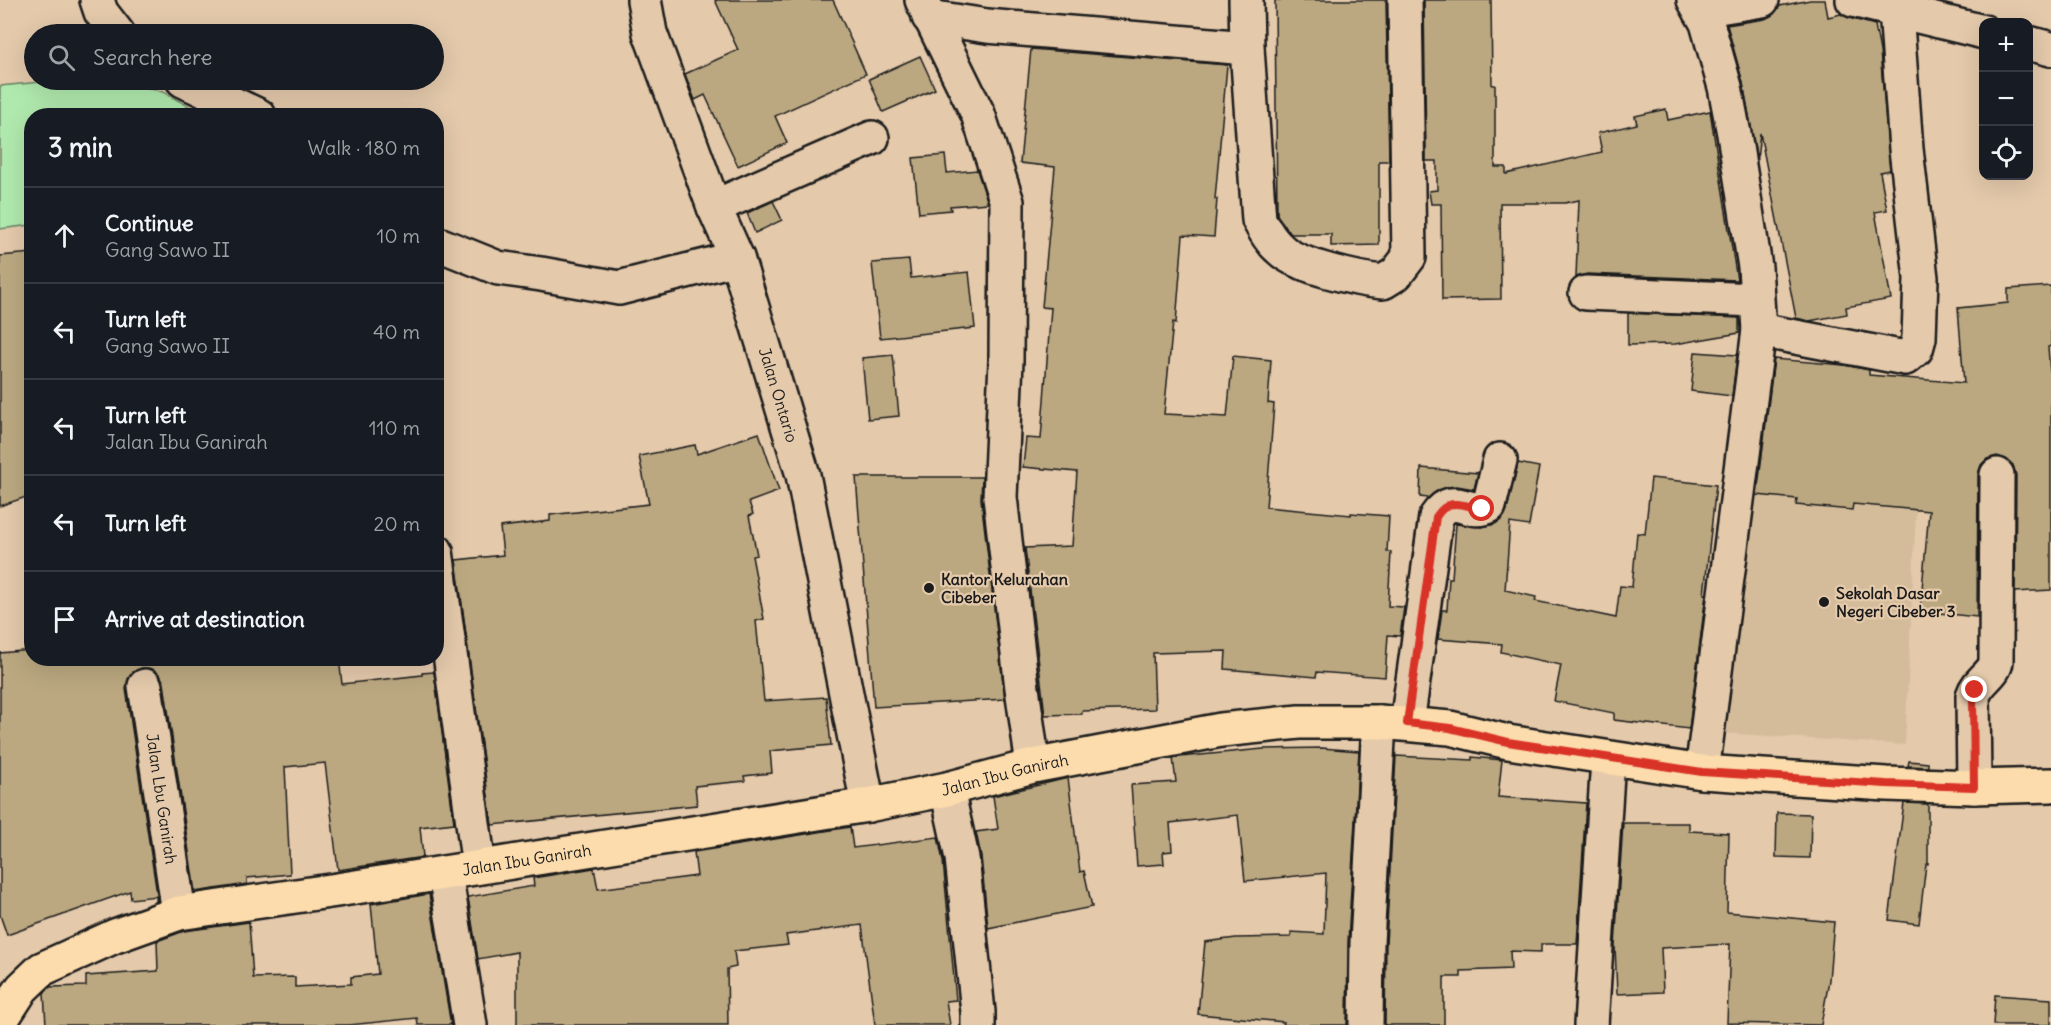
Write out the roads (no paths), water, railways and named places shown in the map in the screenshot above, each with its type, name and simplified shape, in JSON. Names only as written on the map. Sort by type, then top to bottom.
[{"type":"main road","name":"Jalan Ibu Ganirah","points":[[0,1018],[22,988],[42,969],[115,936],[179,913],[868,805],[947,789],[1033,766],[1221,730],[1299,722],[1393,723],[1450,728],[1508,742],[1702,772],[1886,784],[1974,787],[2051,785]]},
{"type":"street","points":[[97,0],[101,12],[110,24]]},
{"type":"street","name":"Jalan Ontario","points":[[644,0],[650,33],[714,207],[737,258],[803,475],[868,805]]},
{"type":"street","points":[[1246,0],[1246,48],[1259,220],[1267,235],[1282,252],[1339,274],[1383,282],[1396,274],[1409,256],[1405,0]]},
{"type":"street","points":[[1702,772],[1757,315],[1755,267],[1727,96],[1707,23],[1697,5],[1762,0]]},
{"type":"street","points":[[1852,0],[1979,31]]},
{"type":"street","points":[[925,9],[987,26],[1246,48]]},
{"type":"street","points":[[925,9],[978,114],[1007,202],[1006,361],[1000,497],[1020,677],[1033,766]]},
{"type":"street","points":[[1587,293],[1757,315],[1905,358],[1916,349],[1921,278],[1906,149],[1896,10]]},
{"type":"street","points":[[2033,44],[2051,49]]},
{"type":"street","points":[[204,90],[242,108]]},
{"type":"street","points":[[714,207],[872,138]]},
{"type":"street","points":[[444,246],[498,268],[541,273],[619,288],[737,258]]},
{"type":"street","points":[[1366,1025],[1367,943],[1393,723],[1436,517],[1443,507],[1451,504],[1482,509],[1489,506],[1500,460]]},
{"type":"street","points":[[1974,787],[1973,696],[1977,685],[1995,666],[1996,661],[1997,475]]},
{"type":"street","points":[[444,610],[479,867]]},
{"type":"street","name":"Jalan Lbu Ganirah","points":[[145,686],[179,913]]},
{"type":"street","points":[[1591,1025],[1608,759]]},
{"type":"street","points":[[947,789],[962,858],[978,1025]]},
{"type":"street","points":[[445,873],[470,1025]]},
{"type":"place","name":"Kantor Kelurahan Cibeber","points":[[929,588]]},
{"type":"place","name":"Sekolah Dasar Negeri Cibeber 3","points":[[1824,602]]}]
